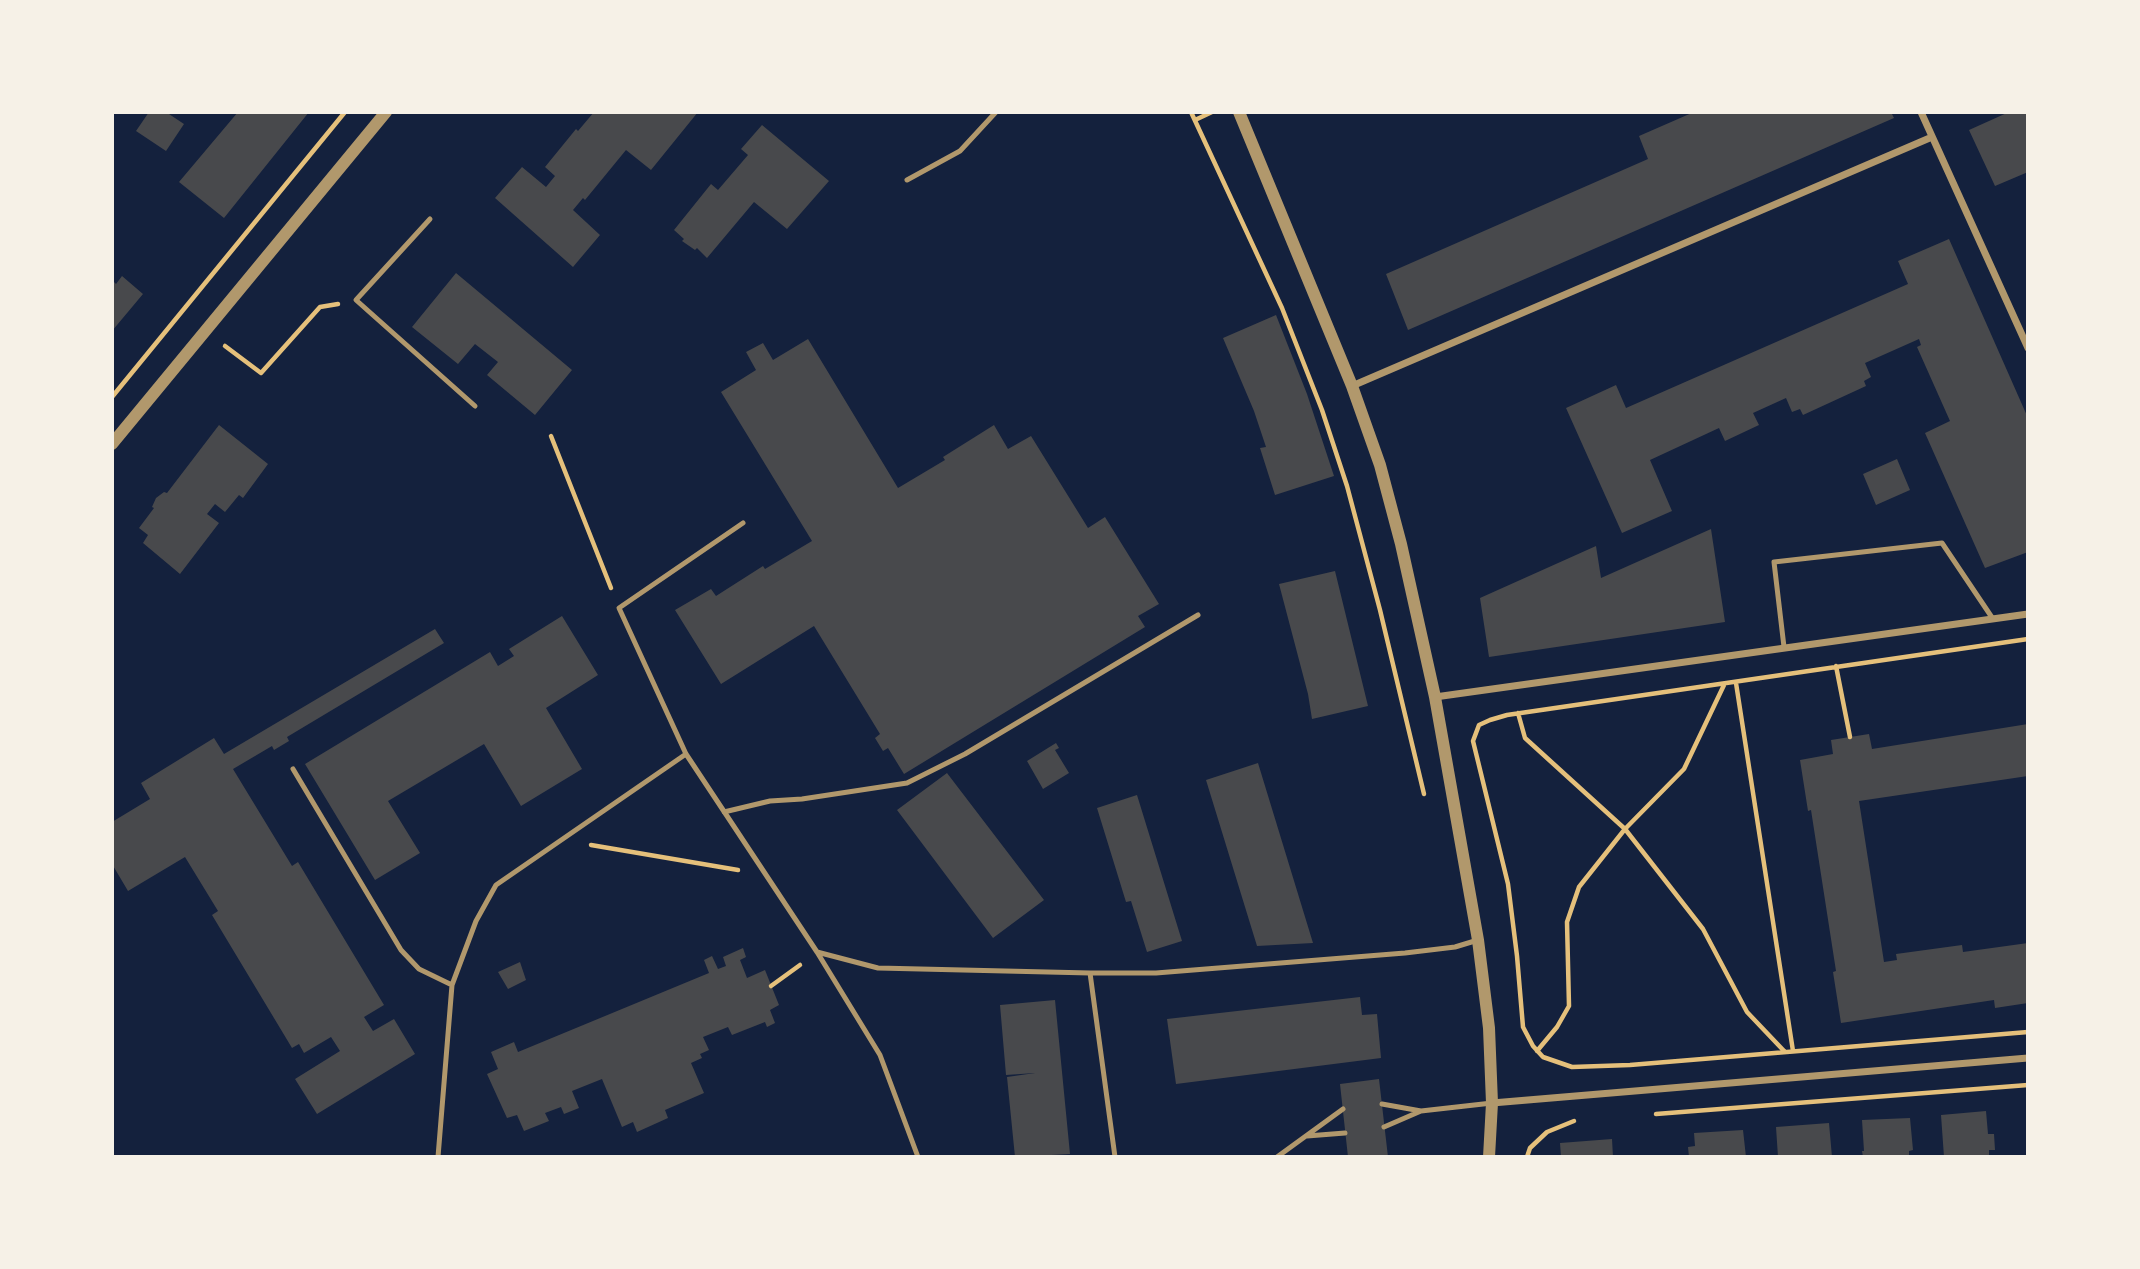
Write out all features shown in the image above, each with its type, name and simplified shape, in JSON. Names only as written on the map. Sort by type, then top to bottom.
[{"type":"street","points":[[112,444],[386,112]]},
{"type":"street","points":[[1239,112],[1352,387],[1380,465],[1394,518],[1435,697],[1478,940],[1489,1028],[1492,1103],[1489,1157]]},
{"type":"street","points":[[1922,112],[2028,348]]},
{"type":"street","points":[[1352,387],[1932,137]]},
{"type":"street","points":[[1435,697],[2028,614]]},
{"type":"street","points":[[1492,1103],[2028,1058]]},
{"type":"lane","points":[[907,180],[960,151],[996,112]]},
{"type":"lane","points":[[430,219],[356,300],[475,406]]},
{"type":"lane","points":[[743,523],[619,608],[686,754],[817,952],[880,1055],[918,1157]]},
{"type":"lane","points":[[1784,647],[1773,562],[1942,543],[1993,619]]},
{"type":"lane","points":[[724,812],[770,801],[802,799],[906,783],[965,754],[1198,615]]},
{"type":"lane","points":[[438,1157],[452,985],[476,921],[496,886],[686,754]]},
{"type":"lane","points":[[293,769],[401,950],[419,969],[452,985]]},
{"type":"lane","points":[[817,952],[878,968],[1156,973],[1405,953],[1455,947],[1478,940]]},
{"type":"lane","points":[[1090,973],[1115,1157]]},
{"type":"lane","points":[[1382,1104],[1421,1111],[1492,1103]]},
{"type":"lane","points":[[1278,1157],[1343,1109]]},
{"type":"lane","points":[[1384,1127],[1421,1111]]},
{"type":"lane","points":[[1307,1136],[1345,1133]]},
{"type":"path","points":[[112,397],[345,112]]},
{"type":"path","points":[[1191,112],[1282,308],[1322,410],[1347,486],[1426,802]]},
{"type":"path","points":[[1195,120],[1212,112]]},
{"type":"path","points":[[205,332],[261,373],[320,307],[356,300]]},
{"type":"path","points":[[551,436],[619,608]]},
{"type":"path","points":[[2028,639],[1518,713],[1490,720],[1479,726],[1473,741],[1508,884],[1523,1027],[1544,1058],[1572,1068],[2028,1032]]},
{"type":"path","points":[[1833,640],[1850,737]]},
{"type":"path","points":[[1736,683],[1793,1051]]},
{"type":"path","points":[[1537,1051],[1557,1027],[1569,1006],[1567,922],[1579,887],[1625,829],[1684,769],[1724,685]]},
{"type":"path","points":[[1518,713],[1525,738],[1625,829],[1703,929],[1747,1012],[1785,1052]]},
{"type":"path","points":[[562,840],[766,875]]},
{"type":"path","points":[[771,986],[817,952]]},
{"type":"path","points":[[1655,1114],[2028,1085]]},
{"type":"path","points":[[1527,1157],[1530,1147],[1547,1132],[1572,1121],[1586,1120]]},
{"type":"building","points":[[149,112],[166,112],[184,124],[166,151],[136,131]]},
{"type":"building","points":[[238,112],[309,112],[224,218],[179,182]]},
{"type":"building","points":[[594,112],[698,112],[651,170],[626,150],[585,200],[583,198],[573,210],[600,235],[573,267],[495,198],[522,167],[546,187],[555,176],[545,167],[576,129],[578,131]]},
{"type":"building","points":[[1694,112],[1891,112],[1894,118],[1408,330],[1386,274],[1648,159],[1639,136]]},
{"type":"building","points":[[2009,112],[2028,112],[2028,172],[1995,186],[1969,130]]},
{"type":"building","points":[[762,125],[829,181],[787,229],[754,202],[707,258],[697,248],[695,250],[682,241],[684,239],[674,230],[711,184],[718,190],[748,155],[741,149]]},
{"type":"building","points":[[1949,239],[2028,418],[2028,552],[1985,568],[1925,433],[1950,421],[1917,347],[1921,345],[1919,339],[1865,363],[1871,377],[1864,381],[1866,386],[1803,415],[1800,409],[1792,412],[1786,398],[1753,413],[1759,425],[1725,441],[1719,428],[1650,460],[1672,511],[1622,533],[1566,408],[1616,385],[1626,408],[1908,284],[1898,261]]},
{"type":"building","points":[[456,273],[572,370],[535,415],[487,375],[498,362],[475,344],[458,364],[412,327]]},
{"type":"building","points":[[122,276],[143,294],[112,331],[112,280],[116,284]]},
{"type":"building","points":[[1276,315],[1307,394],[1334,476],[1275,495],[1260,448],[1266,447],[1223,338]]},
{"type":"building","points":[[808,339],[898,488],[945,460],[943,457],[994,425],[1008,449],[1031,436],[1088,528],[1105,517],[1159,604],[1138,616],[1145,627],[904,774],[888,748],[883,751],[875,738],[880,734],[814,626],[721,684],[675,610],[711,589],[716,596],[763,566],[765,569],[812,541],[721,392],[756,370],[746,352],[763,343],[773,360]]},
{"type":"building","points":[[219,425],[268,464],[243,498],[239,495],[225,512],[215,504],[207,514],[219,523],[180,574],[143,543],[148,535],[139,528],[154,508],[152,507],[156,498],[164,492],[167,493]]},
{"type":"building","points":[[1897,459],[1910,490],[1876,505],[1863,474]]},
{"type":"building","points":[[1711,529],[1725,622],[1489,657],[1480,598],[1596,546],[1601,578]]},
{"type":"building","points":[[1335,571],[1368,706],[1312,719],[1279,584]]},
{"type":"building","points":[[562,616],[598,675],[546,708],[582,769],[521,806],[484,744],[388,801],[420,853],[375,880],[305,764],[490,652],[498,666],[514,656],[509,649]]},
{"type":"building","points":[[435,629],[444,643],[287,737],[289,741],[274,750],[272,746],[233,769],[292,866],[298,862],[384,1005],[364,1017],[373,1031],[394,1019],[415,1054],[317,1114],[295,1079],[340,1051],[331,1037],[304,1053],[299,1044],[292,1048],[212,915],[218,911],[185,857],[128,891],[112,864],[112,822],[150,799],[141,783],[214,738],[224,754]]},
{"type":"building","points":[[2028,724],[2028,776],[1859,801],[1884,962],[1897,960],[1896,954],[1962,945],[1963,952],[2028,943],[2028,1003],[1995,1008],[1994,1000],[1841,1023],[1833,972],[1836,971],[1811,810],[1808,811],[1800,760],[1833,754],[1831,740],[1869,734],[1872,749]]},
{"type":"building","points":[[1056,743],[1059,748],[1055,750],[1069,773],[1043,789],[1027,761]]},
{"type":"building","points":[[1258,763],[1313,943],[1257,946],[1206,780]]},
{"type":"building","points":[[947,773],[1044,900],[993,938],[897,810]]},
{"type":"building","points":[[1137,795],[1182,941],[1147,952],[1131,901],[1126,902],[1097,808]]},
{"type":"building","points":[[743,948],[746,957],[740,960],[747,978],[765,970],[779,1005],[770,1010],[775,1023],[767,1027],[765,1022],[732,1035],[728,1027],[703,1037],[709,1050],[700,1054],[702,1058],[691,1063],[704,1093],[665,1110],[668,1118],[637,1132],[633,1122],[622,1127],[602,1079],[572,1091],[579,1108],[564,1114],[561,1107],[545,1113],[549,1121],[524,1131],[517,1115],[507,1118],[487,1074],[498,1069],[491,1052],[514,1042],[518,1052],[709,973],[704,960],[712,956],[718,969],[726,966],[723,957]]},
{"type":"building","points":[[520,962],[526,980],[508,989],[498,972]]},
{"type":"building","points":[[1360,997],[1362,1015],[1377,1014],[1381,1058],[1176,1084],[1167,1019]]},
{"type":"building","points":[[1055,1000],[1070,1154],[1015,1157],[1007,1077],[1035,1073],[1006,1075],[1000,1005]]},
{"type":"building","points":[[1379,1079],[1388,1157],[1348,1157],[1340,1084]]},
{"type":"building","points":[[1986,1111],[1988,1134],[1994,1134],[1995,1150],[1989,1150],[1989,1156],[1944,1157],[1941,1115]]},
{"type":"building","points":[[1910,1118],[1913,1150],[1909,1151],[1909,1157],[1863,1157],[1862,1120]]},
{"type":"building","points":[[1829,1123],[1832,1157],[1778,1157],[1776,1127]]},
{"type":"building","points":[[1743,1130],[1746,1157],[1689,1157],[1688,1147],[1695,1146],[1694,1133]]},
{"type":"building","points":[[1612,1139],[1613,1157],[1561,1157],[1560,1143]]}]
